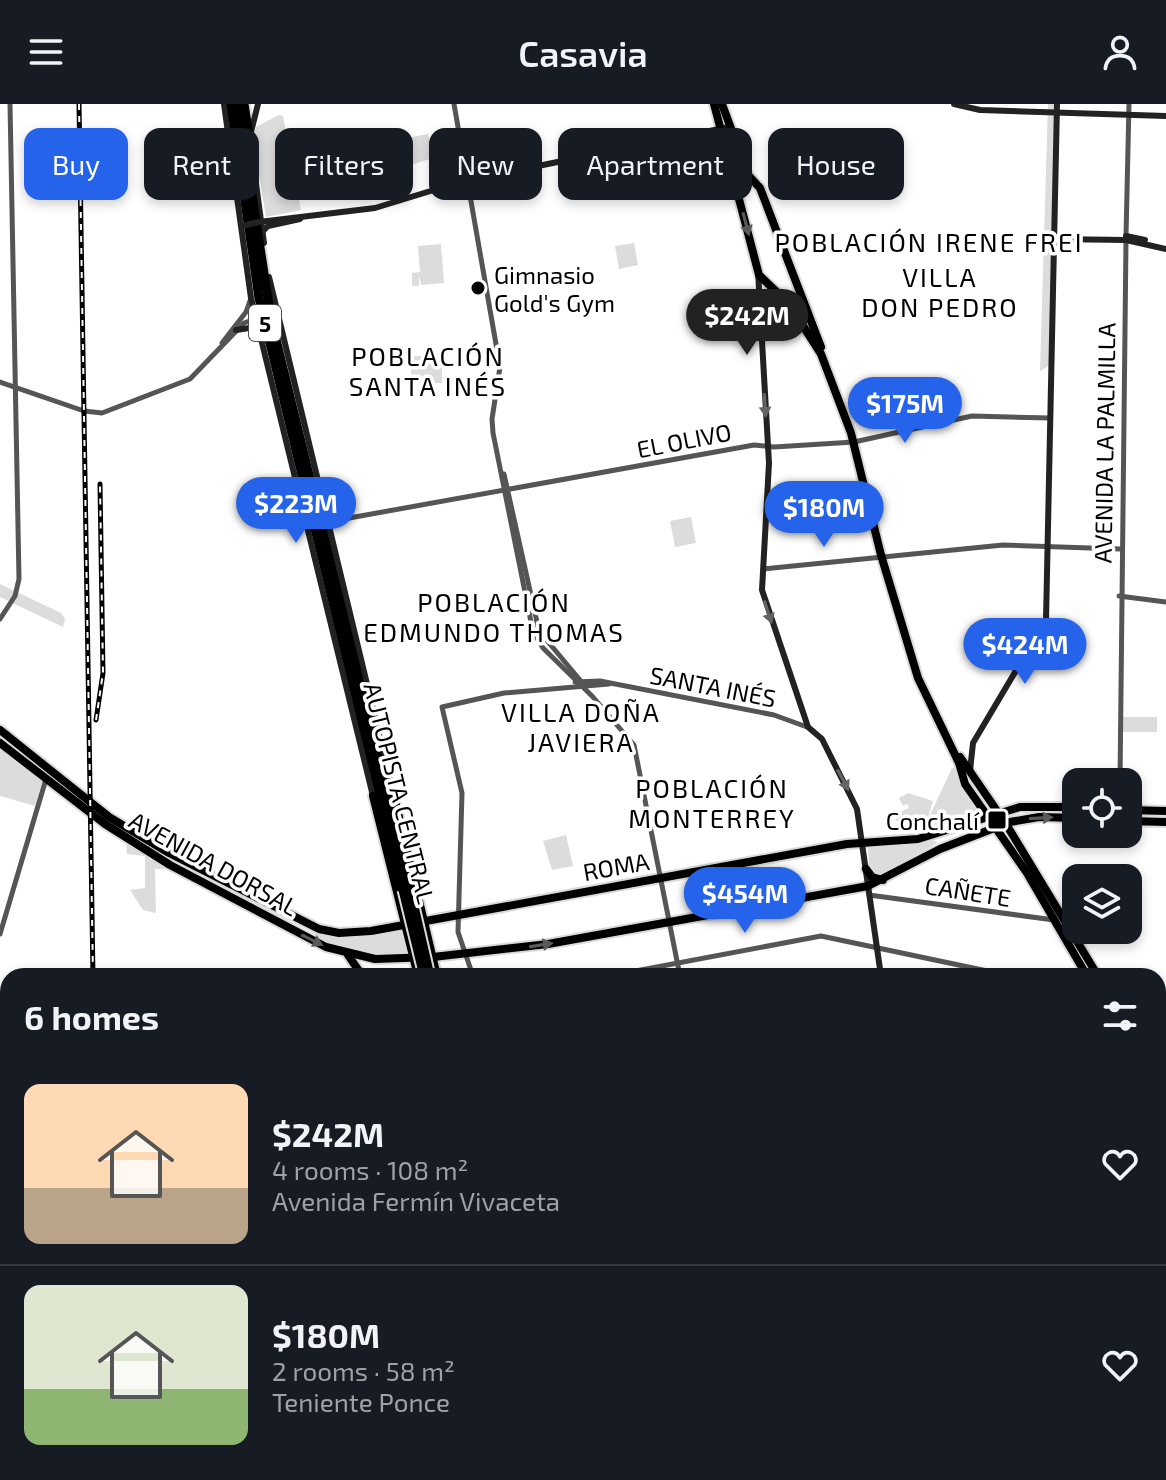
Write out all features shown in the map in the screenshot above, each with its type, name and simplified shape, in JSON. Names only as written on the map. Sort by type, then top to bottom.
[{"type":"highway","name":"AUTOPISTA CENTRAL","points":[[231,104],[257,291],[428,968]]},
{"type":"highway","name":"AUTOPISTA CENTRAL","points":[[238,104],[263,283],[320,539]]},
{"type":"highway","points":[[244,104],[248,128]]},
{"type":"highway","points":[[315,475],[320,539]]},
{"type":"highway","points":[[298,490],[320,539]]},
{"type":"highway","points":[[371,744],[373,796]]},
{"type":"highway","points":[[371,744],[393,792]]},
{"type":"highway","name":"AUTOPISTA CENTRAL","points":[[407,890],[420,968]]},
{"type":"main road","points":[[224,104],[251,298],[417,968]]},
{"type":"main road","points":[[254,128],[258,104]]},
{"type":"main road","points":[[714,104],[724,128]]},
{"type":"main road","points":[[722,104],[725,128]]},
{"type":"main road","points":[[954,104],[976,110],[1057,108],[1166,116]]},
{"type":"main road","points":[[970,771],[973,743],[1039,635],[1046,618],[1057,108]]},
{"type":"main road","points":[[752,179],[760,188],[856,442],[918,678],[959,763],[965,784],[1093,968]]},
{"type":"main road","points":[[241,228],[260,222],[375,208],[429,192]]},
{"type":"main road","points":[[257,200],[275,314],[435,968]]},
{"type":"main road","points":[[741,200],[757,268],[768,445],[763,569],[765,603],[808,727],[820,736],[854,801],[863,842],[880,968]]},
{"type":"main road","points":[[262,231],[268,226],[304,217]]},
{"type":"main road","points":[[1053,239],[1126,238],[1166,247]]},
{"type":"main road","points":[[757,268],[765,283],[789,304],[821,354],[856,442]]},
{"type":"main road","points":[[789,304],[803,299]]},
{"type":"main road","points":[[236,330],[249,328],[261,337]]},
{"type":"main road","points":[[885,558],[922,676],[970,771],[1006,824],[1083,968]]},
{"type":"main road","name":"AVENIDA DORSAL","points":[[0,730],[105,824],[170,865],[347,955],[433,957],[548,944],[869,890]]},
{"type":"main road","name":"AVENIDA DORSAL","points":[[0,743],[127,829],[319,929],[351,933],[406,925],[424,918]]},
{"type":"main road","points":[[863,842],[918,839],[999,812],[1031,806],[1062,807]]},
{"type":"main road","points":[[1142,810],[1166,811]]},
{"type":"main road","points":[[869,890],[932,853],[995,828],[1031,818],[1062,818]]},
{"type":"main road","points":[[1142,821],[1166,822]]},
{"type":"main road","name":"ROMA","points":[[424,918],[474,912],[863,842]]},
{"type":"main road","points":[[866,869],[872,877],[883,880]]},
{"type":"main road","points":[[227,883],[235,877]]},
{"type":"main road","points":[[347,955],[357,968]]},
{"type":"street","points":[[0,619],[18,588],[10,104]]},
{"type":"street","points":[[454,104],[458,128]]},
{"type":"street","name":"AVENIDA LA PALMILLA","points":[[1120,768],[1119,596],[1129,104]]},
{"type":"street","points":[[471,200],[500,367],[492,422],[536,633],[634,745],[679,968]]},
{"type":"street","points":[[219,348],[248,309],[251,298]]},
{"type":"street","points":[[0,382],[100,414],[190,379],[236,330],[258,318],[275,314]]},
{"type":"street","name":"EL OLIVO","points":[[327,522],[768,445],[856,442],[972,416],[1050,418]]},
{"type":"street","points":[[763,569],[1003,545],[1120,549]]},
{"type":"street","points":[[1119,596],[1166,602]]},
{"type":"street","name":"SANTA INÉS","points":[[456,913],[462,793],[442,706],[580,682],[609,684],[774,715],[808,727]]},
{"type":"street","points":[[0,934],[47,774]]},
{"type":"street","name":"CAÑETE","points":[[869,890],[1037,920],[1058,917]]},
{"type":"street","points":[[456,913],[470,968]]},
{"type":"street","points":[[651,968],[818,936],[876,945],[976,968]]},
{"type":"shaded area","points":[[1048,104],[1055,104],[1049,366],[1040,371]]},
{"type":"shaded area","points":[[279,115],[283,116],[285,128],[275,128],[275,200],[299,200],[301,210],[266,217],[259,175],[259,128],[256,127]]},
{"type":"shaded area","points":[[428,134],[429,159],[413,164],[413,137]]},
{"type":"shaded area","points":[[634,243],[638,265],[619,269],[615,246]]},
{"type":"shaded area","points":[[441,244],[444,283],[421,285],[419,275],[419,286],[412,286],[412,273],[420,272],[418,246]]},
{"type":"shaded area","points":[[411,356],[442,356],[442,383],[411,383]]},
{"type":"shaded area","points":[[691,517],[696,543],[675,547],[670,521]]},
{"type":"shaded area","points":[[0,584],[61,613],[65,619],[63,627],[0,597]]},
{"type":"shaded area","points":[[1121,717],[1157,717],[1157,732],[1121,732]]},
{"type":"shaded area","points":[[0,747],[43,779],[35,806],[0,796]]},
{"type":"shaded area","points":[[952,768],[958,769],[983,814],[928,836],[930,815]]},
{"type":"shaded area","points":[[908,793],[933,801],[925,827],[918,814],[898,824],[894,815],[909,808],[907,804],[903,806],[899,798]]},
{"type":"shaded area","points":[[566,835],[573,866],[552,870],[543,841]]},
{"type":"shaded area","points":[[126,841],[171,869],[155,869],[156,913],[143,910],[130,890],[145,888],[145,856],[127,854]]},
{"type":"shaded area","points":[[938,842],[882,878],[869,871],[868,845]]},
{"type":"shaded area","points":[[403,929],[408,952],[395,954],[354,951],[304,932],[340,938]]},
{"type":"railway","points":[[79,104],[93,968]]},
{"type":"railway","points":[[96,720],[103,673],[100,484]]},
{"type":"place","name":"Gimnasio Gold's Gym","points":[[478,288]]},
{"type":"place","name":"Conchalí","points":[[997,820]]},
{"type":"district","name":"POBLACIÓN IRENE FREI","points":[[929,241]]},
{"type":"district","name":"VILLA DON PEDRO","points":[[940,291]]},
{"type":"district","name":"POBLACIÓN SANTA INÉS","points":[[428,370]]},
{"type":"district","name":"POBLACIÓN EDMUNDO THOMAS","points":[[494,616]]},
{"type":"district","name":"VILLA DOÑA JAVIERA","points":[[581,726]]},
{"type":"district","name":"POBLACIÓN MONTERREY","points":[[712,802]]}]
